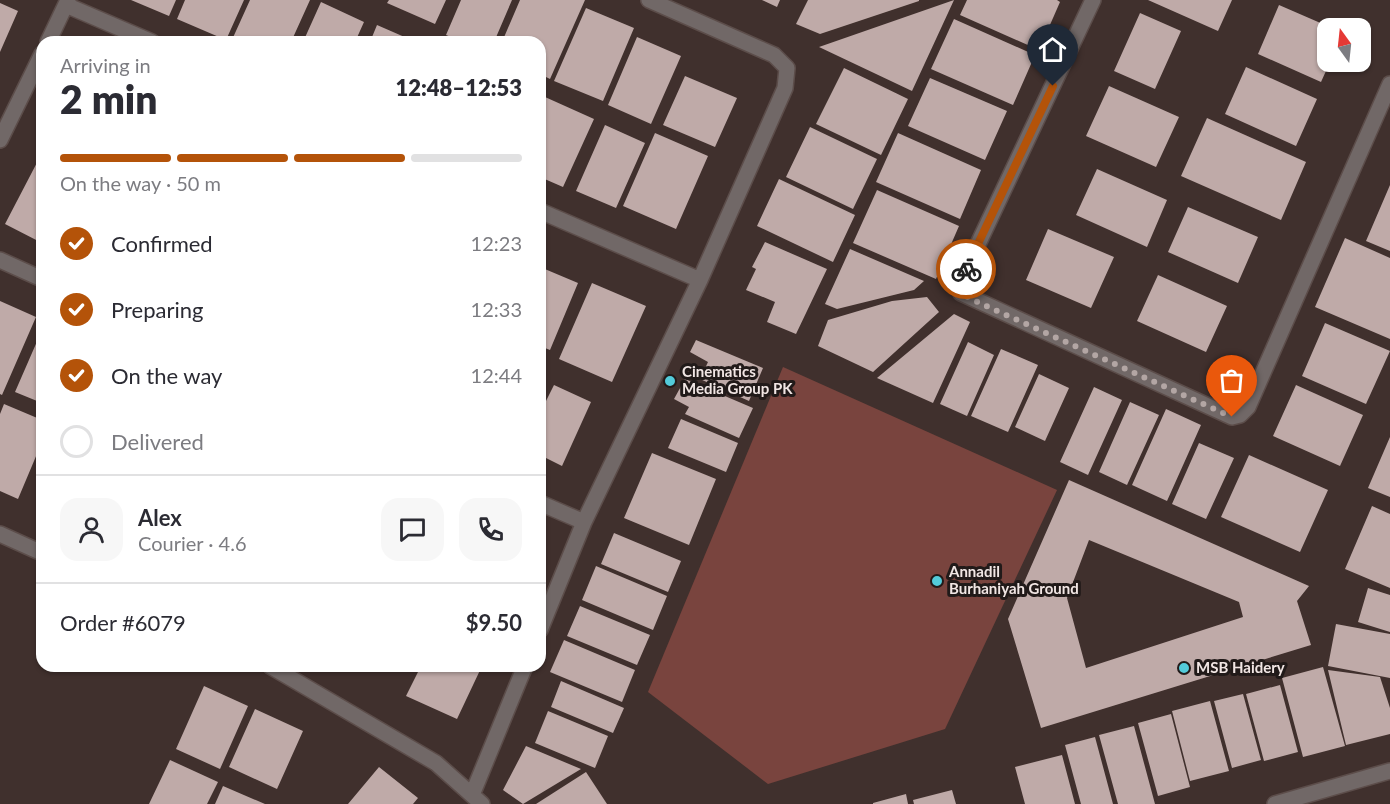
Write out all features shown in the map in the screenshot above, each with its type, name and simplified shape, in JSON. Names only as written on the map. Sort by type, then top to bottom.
[{"type":"street","points":[[546,615],[584,522],[700,280],[784,88],[787,68],[774,55],[649,0]]},
{"type":"street","points":[[1093,0],[962,278],[961,293],[1232,417],[1240,416],[1248,407],[1390,84]]},
{"type":"street","points":[[51,36],[67,2],[139,36]]},
{"type":"street","points":[[0,140],[36,66]]},
{"type":"street","points":[[546,214],[700,280]]},
{"type":"street","points":[[0,260],[36,276]]},
{"type":"street","points":[[546,505],[584,522]]},
{"type":"street","points":[[0,534],[36,550]]},
{"type":"street","points":[[280,672],[436,763],[477,800],[523,672]]},
{"type":"street","points":[[1275,804],[1390,771]]},
{"type":"shaded area","points":[[783,367],[1057,490],[945,729],[768,784],[648,692]]},
{"type":"building","points":[[131,0],[176,0],[169,16]]},
{"type":"building","points":[[185,0],[244,0],[228,36],[217,36],[177,19]]},
{"type":"building","points":[[250,0],[310,0],[294,36],[234,36]]},
{"type":"building","points":[[389,0],[446,0],[435,24],[387,3]]},
{"type":"building","points":[[461,0],[512,0],[497,36],[446,35]]},
{"type":"building","points":[[520,0],[585,0],[550,79],[546,77],[546,36],[505,36]]},
{"type":"building","points":[[762,0],[780,0],[777,7]]},
{"type":"building","points":[[808,0],[919,1],[820,34],[796,24]]},
{"type":"building","points":[[954,0],[912,91],[819,47]]},
{"type":"building","points":[[967,0],[1057,0],[1060,2],[1039,50],[960,15]]},
{"type":"building","points":[[1148,0],[1232,0],[1218,31]]},
{"type":"building","points":[[321,2],[364,22],[358,36],[306,36]]},
{"type":"building","points":[[0,3],[18,11],[0,52]]},
{"type":"building","points":[[1279,5],[1317,21],[1317,72],[1326,72],[1321,82],[1258,54]]},
{"type":"building","points":[[586,8],[634,28],[603,101],[554,81]]},
{"type":"building","points":[[1140,13],[1181,31],[1155,89],[1114,71]]},
{"type":"building","points":[[954,19],[1035,55],[1013,105],[931,69]]},
{"type":"building","points":[[377,25],[402,36],[372,36]]},
{"type":"building","points":[[637,37],[681,56],[651,124],[608,105]]},
{"type":"building","points":[[1246,67],[1317,99],[1296,146],[1225,114]]},
{"type":"building","points":[[844,68],[908,99],[881,155],[816,124]]},
{"type":"building","points":[[685,76],[737,98],[715,147],[663,125]]},
{"type":"building","points":[[930,78],[1007,111],[985,160],[908,126]]},
{"type":"building","points":[[1109,86],[1179,117],[1156,167],[1086,136]]},
{"type":"building","points":[[546,97],[594,119],[563,187],[546,180]]},
{"type":"building","points":[[1207,118],[1306,162],[1281,220],[1181,176]]},
{"type":"building","points":[[605,125],[645,143],[616,208],[576,191]]},
{"type":"building","points":[[810,127],[877,159],[853,209],[786,177]]},
{"type":"building","points":[[655,133],[708,156],[676,229],[623,206]]},
{"type":"building","points":[[898,133],[981,170],[960,219],[876,182]]},
{"type":"building","points":[[36,165],[36,240],[5,224]]},
{"type":"building","points":[[1097,169],[1167,200],[1147,247],[1076,215]]},
{"type":"building","points":[[779,179],[855,215],[833,262],[757,226]]},
{"type":"building","points":[[1390,185],[1390,251],[1366,241]]},
{"type":"building","points":[[877,190],[959,226],[936,279],[853,243]]},
{"type":"building","points":[[1188,207],[1258,237],[1238,283],[1168,252]]},
{"type":"building","points":[[1048,229],[1114,257],[1091,308],[1026,280]]},
{"type":"building","points":[[1345,238],[1390,258],[1390,339],[1315,307]]},
{"type":"building","points":[[765,242],[827,269],[796,334],[767,322],[775,302],[746,290],[756,269],[752,267]]},
{"type":"building","points":[[850,249],[924,281],[914,290],[837,309],[825,304]]},
{"type":"building","points":[[546,270],[578,283],[550,350],[546,348]]},
{"type":"building","points":[[1158,275],[1227,306],[1206,352],[1137,321]]},
{"type":"building","points":[[592,283],[646,306],[612,382],[559,359]]},
{"type":"building","points":[[927,297],[939,312],[873,372],[818,346],[828,320],[892,301]]},
{"type":"building","points":[[0,301],[36,317],[2,395],[0,394]]},
{"type":"building","points":[[954,314],[970,322],[933,403],[877,378]]},
{"type":"building","points":[[1325,323],[1390,351],[1366,404],[1302,376]]},
{"type":"building","points":[[696,340],[763,368],[749,401],[700,379],[708,362],[690,352]]},
{"type":"building","points":[[968,342],[994,355],[967,416],[940,404]]},
{"type":"building","points":[[36,344],[36,401],[15,392]]},
{"type":"building","points":[[1001,349],[1038,365],[1008,432],[971,416]]},
{"type":"building","points":[[1039,374],[1069,388],[1045,441],[1015,427]]},
{"type":"building","points":[[685,379],[753,408],[739,438],[685,414],[689,407],[674,399]]},
{"type":"building","points":[[554,385],[591,402],[562,466],[546,458],[546,401]]},
{"type":"building","points":[[1296,385],[1363,415],[1340,466],[1273,436]]},
{"type":"building","points":[[1094,387],[1122,400],[1088,475],[1060,462]]},
{"type":"building","points":[[1130,402],[1159,415],[1127,485],[1099,472]]},
{"type":"building","points":[[4,404],[36,417],[36,456],[18,499],[0,491],[0,414]]},
{"type":"building","points":[[1166,409],[1201,425],[1167,501],[1132,485]]},
{"type":"building","points":[[681,419],[738,443],[726,472],[668,448]]},
{"type":"building","points":[[1390,437],[1390,497],[1368,488]]},
{"type":"building","points":[[1199,443],[1234,458],[1206,519],[1172,504]]},
{"type":"building","points":[[652,453],[716,479],[689,545],[624,518]]},
{"type":"building","points":[[1249,455],[1328,490],[1300,552],[1221,517]]},
{"type":"building","points":[[1069,480],[1309,586],[1297,601],[1311,645],[1041,728],[1008,619]],"holes":[[[1089,540],[1239,602],[1243,617],[1086,668],[1067,598]]]},
{"type":"building","points":[[1372,506],[1390,514],[1390,588],[1345,569]]},
{"type":"building","points":[[614,533],[681,561],[668,592],[601,564]]},
{"type":"building","points":[[596,566],[667,596],[653,630],[582,600]]},
{"type":"building","points":[[1368,588],[1390,595],[1390,632],[1358,622]]},
{"type":"building","points":[[580,606],[650,635],[637,665],[567,636]]},
{"type":"building","points":[[1336,624],[1390,634],[1390,678],[1328,666]]},
{"type":"building","points":[[564,640],[635,670],[622,702],[550,672]]},
{"type":"building","points":[[1323,667],[1345,746],[1303,757],[1282,678]]},
{"type":"building","points":[[1328,670],[1380,677],[1390,708],[1390,734],[1346,745]]},
{"type":"building","points":[[418,672],[479,672],[457,719],[406,696]]},
{"type":"building","points":[[561,681],[624,708],[613,733],[551,707]]},
{"type":"building","points":[[1280,685],[1298,752],[1264,761],[1246,694]]},
{"type":"building","points":[[204,686],[248,706],[220,769],[176,749]]},
{"type":"building","points":[[1243,694],[1261,760],[1232,768],[1214,701]]},
{"type":"building","points":[[1210,701],[1229,771],[1190,781],[1172,711]]},
{"type":"building","points":[[255,709],[303,731],[277,789],[229,767]]},
{"type":"building","points":[[548,711],[608,736],[595,768],[535,743]]},
{"type":"building","points":[[1171,714],[1190,787],[1158,796],[1138,723]]},
{"type":"building","points":[[1134,726],[1155,804],[1118,804],[1099,735]]},
{"type":"building","points":[[1095,737],[1113,804],[1081,804],[1065,745]]},
{"type":"building","points":[[526,746],[581,769],[523,804],[503,790]]},
{"type":"building","points":[[1062,755],[1075,804],[1025,804],[1015,767]]},
{"type":"building","points":[[170,760],[218,782],[207,804],[149,804]]},
{"type":"building","points":[[379,767],[418,798],[413,804],[348,804]]},
{"type":"building","points":[[586,772],[607,804],[536,804]]},
{"type":"building","points":[[223,786],[265,804],[215,804]]},
{"type":"building","points":[[952,790],[956,804],[914,804],[913,800]]},
{"type":"building","points":[[906,794],[908,804],[873,804],[873,803]]},
{"type":"way so far","points":[[966,269],[962,278],[961,293],[973,300],[1232,417]]},
{"type":"place","name":"Cinematics Media Group PK","points":[[670,381]]},
{"type":"place","name":"Annadil Burhaniyah Ground","points":[[937,581]]},
{"type":"place","name":"MSB Haidery","points":[[1184,668]]},
{"type":"route","points":[[966,269],[1053,86]]}]
